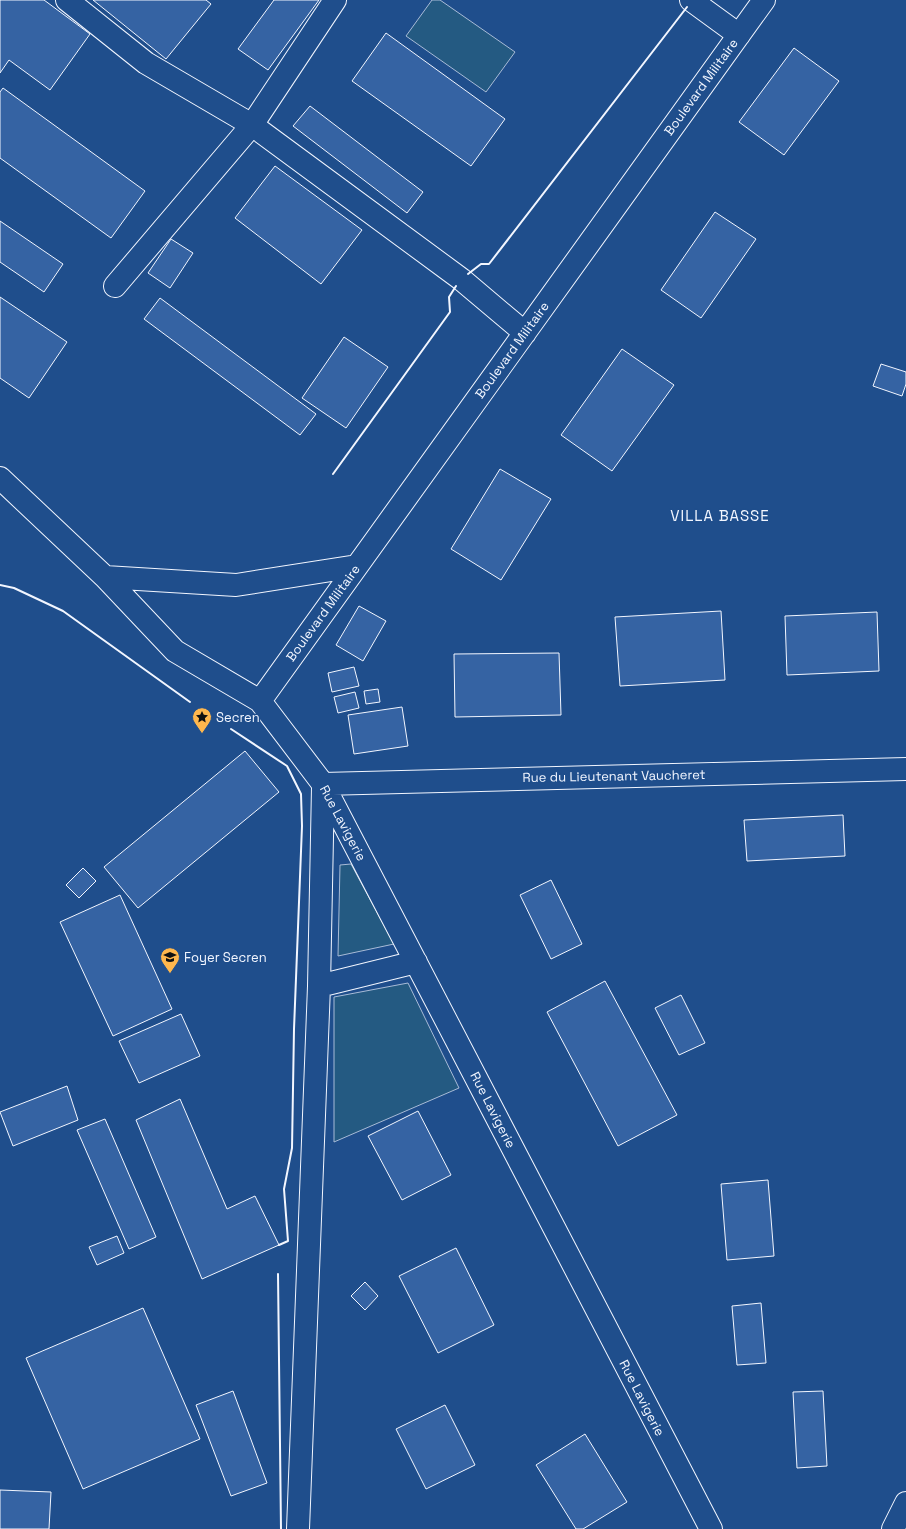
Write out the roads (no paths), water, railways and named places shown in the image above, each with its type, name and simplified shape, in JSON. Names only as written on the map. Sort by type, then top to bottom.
[{"type":"street","points":[[67,0],[146,63],[252,125],[461,279],[525,333]]},
{"type":"street","points":[[115,286],[252,125],[335,0]]},
{"type":"street","points":[[691,0],[739,35]]},
{"type":"street","name":"Boulevard Militaire","points":[[260,701],[764,0]]},
{"type":"street","points":[[0,478],[105,577],[175,651],[260,701]]},
{"type":"street","points":[[105,577],[236,585],[357,566]]},
{"type":"street","name":"Rue Lavigerie","points":[[260,701],[323,784],[711,1529]]},
{"type":"street","name":"Rue du Lieutenant Vaucheret","points":[[323,784],[906,769]]},
{"type":"street","points":[[298,1529],[319,986],[323,784]]},
{"type":"street","points":[[319,986],[416,962]]},
{"type":"street","points":[[894,1529],[906,1503]]},
{"type":"place","name":"Secren","points":[[202,734]]},
{"type":"place","name":"Foyer Secren","points":[[170,974]]},
{"type":"district","name":"VILLA BASSE","points":[[720,515]]}]
